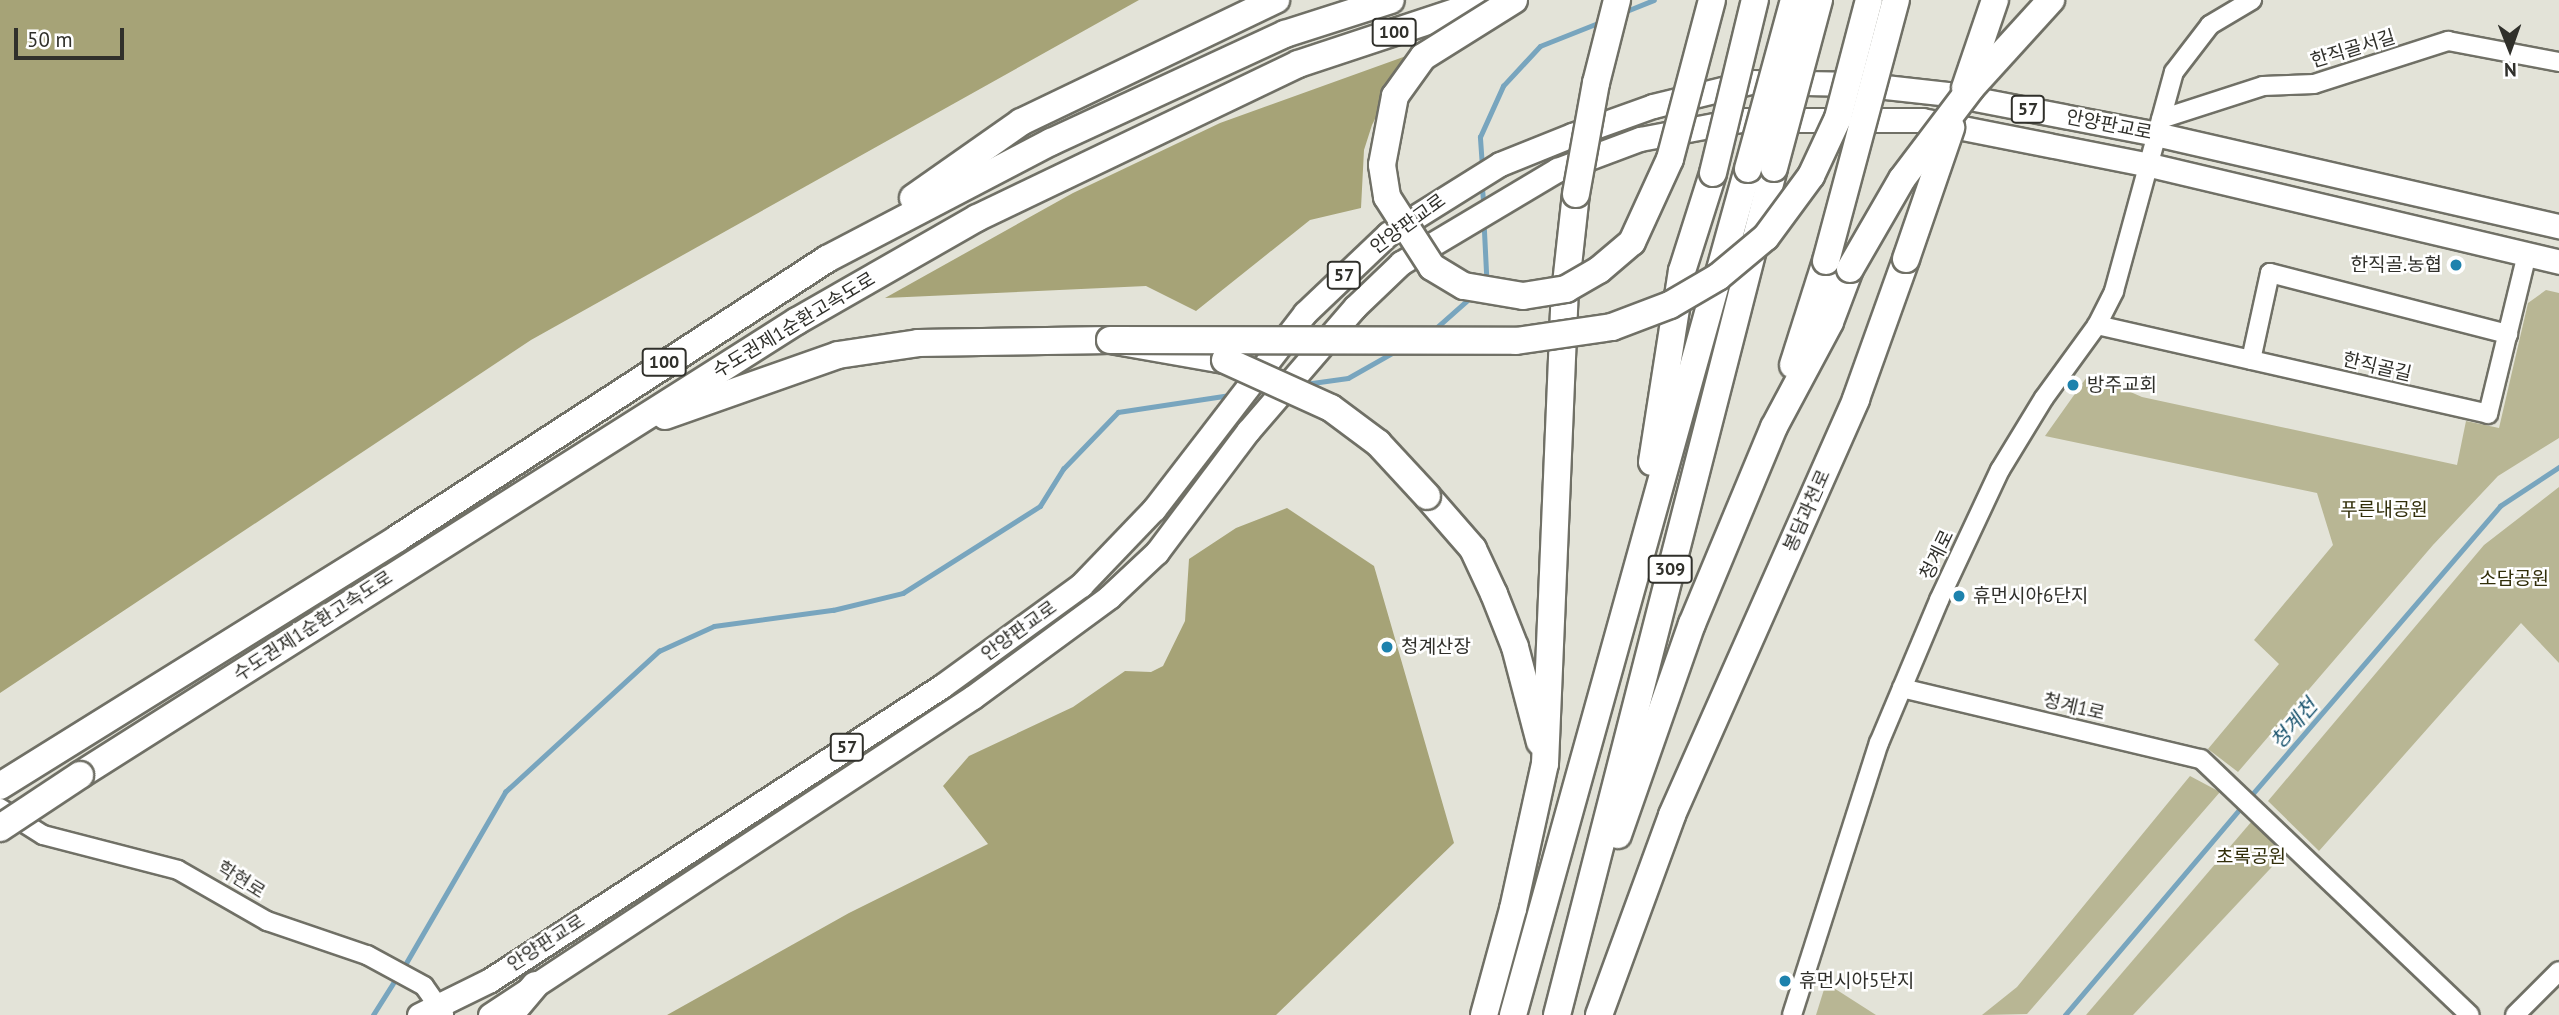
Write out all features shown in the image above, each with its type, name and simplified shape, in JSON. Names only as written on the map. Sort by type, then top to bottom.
[{"type":"highway","points":[[827,259],[1021,122],[1276,0]]},
{"type":"highway","name":"수도권제1순환고속도로","points":[[0,786],[398,538],[827,259],[1051,142],[1285,34],[1391,0]]},
{"type":"highway","name":"수도권제1순환고속도로","points":[[0,828],[614,435],[797,321],[977,218],[1298,64],[1491,0]]},
{"type":"highway","points":[[1514,0],[1423,57],[1395,96],[1382,166],[1387,197],[1432,267],[1475,289],[1523,296],[1566,289],[1599,270],[1632,242],[1670,159],[1712,0]]},
{"type":"highway","points":[[1484,1015],[1513,909],[1545,764],[1564,302],[1576,194],[1595,83],[1617,0]]},
{"type":"highway","points":[[1630,593],[1682,271],[1713,173],[1755,0]]},
{"type":"highway","name":"309","points":[[1513,1015],[1794,0]]},
{"type":"highway","name":"309","points":[[1557,1015],[1819,0]]},
{"type":"highway","points":[[614,435],[838,355],[918,344],[1110,340],[1516,341],[1612,327],[1670,305],[1718,277],[1766,237],[1811,176],[1838,118],[1869,0]]},
{"type":"highway","points":[[1569,972],[1590,923],[1640,764],[1692,624],[1838,265],[1896,0]]},
{"type":"highway","name":"봉담과천로","points":[[1599,1015],[1672,814],[1856,399],[1995,0]]},
{"type":"highway","points":[[1838,265],[1971,88],[2051,0]]},
{"type":"highway","points":[[1110,340],[1225,360],[1281,382],[1331,408],[1378,443],[1473,550],[1515,647],[1545,764]]},
{"type":"highway","points":[[510,1015],[536,985]]},
{"type":"main road","name":"안양판교로","points":[[434,1012],[490,980],[942,686],[1062,600],[1154,509],[1305,313],[1388,234],[1443,197],[1500,164],[1653,106],[1751,82],[1858,84],[1949,94],[2158,127],[2559,226]]},
{"type":"main road","name":"안양판교로","points":[[490,1015],[973,697],[1109,597],[1157,552],[1297,371],[1401,263],[1506,197],[1557,170],[1640,139],[1741,120],[1922,120],[2150,164],[2559,262]]},
{"type":"street","name":"청계로","points":[[1793,1015],[1879,743],[1902,688],[2000,470],[2044,398],[2097,325],[2114,291],[2174,72],[2210,25],[2252,0]]},
{"type":"street","name":"한직골서길","points":[[2158,127],[2263,86],[2314,84],[2448,41],[2559,62]]},
{"type":"street","name":"한직골길","points":[[2097,325],[2488,414],[2527,254]]},
{"type":"street","points":[[2251,360],[2270,273],[2508,334]]},
{"type":"street","name":"청계1로","points":[[1902,688],[2200,758],[2470,1015]]},
{"type":"street","name":"학현로","points":[[0,808],[43,835],[178,870],[267,921],[367,955],[424,986],[434,1012]]},
{"type":"street","points":[[2515,1015],[2559,971]]},
{"type":"green space","name":"푸른내공원","points":[[2546,290],[2559,293],[2559,438],[2498,476],[2433,545],[2238,772],[2208,749],[2279,664],[2254,640],[2333,545],[2317,493],[2045,436],[2089,374],[2142,397],[2457,465],[2466,421],[2499,428],[2528,303]]},
{"type":"green space","name":"소담공원","points":[[2559,487],[2559,663],[2521,623],[2319,851],[2268,801],[2484,545]]},
{"type":"green space","points":[[2190,776],[2220,792],[2027,1014],[1982,1015],[2017,987]]},
{"type":"green space","name":"초록공원","points":[[2252,821],[2284,854],[2133,1015],[2086,1015]]},
{"type":"green space","points":[[1826,983],[1876,1015],[1816,1015]]},
{"type":"shaded area","points":[[0,0],[1139,0],[531,340],[0,693]]},
{"type":"shaded area","points":[[1420,51],[1390,89],[1372,125],[1364,150],[1361,208],[1310,220],[1196,311],[1146,286],[885,298],[1073,193],[1220,123]]},
{"type":"shaded area","points":[[1287,508],[1374,566],[1454,843],[1276,1015],[667,1015],[849,913],[988,844],[943,786],[969,756],[1073,707],[1125,671],[1151,672],[1163,666],[1185,621],[1189,559],[1236,528]]},
{"type":"waterway","points":[[1624,12],[1654,0]]},
{"type":"waterway","points":[[1482,167],[1480,137],[1503,86],[1540,46],[1603,21]]},
{"type":"waterway","points":[[1482,183],[1484,205]]},
{"type":"waterway","points":[[1484,221],[1487,282]]},
{"type":"waterway","points":[[1435,329],[1470,298]]},
{"type":"waterway","points":[[1305,384],[1348,378],[1394,352]]},
{"type":"waterway","points":[[402,970],[505,792],[659,651],[714,626],[833,610],[903,593],[1040,506],[1063,469],[1118,412],[1230,395]]},
{"type":"waterway","name":"청계천","points":[[2249,798],[2500,506],[2559,467]]},
{"type":"waterway","name":"청계천","points":[[2065,1015],[2243,805]]},
{"type":"waterway","points":[[373,1015],[397,977]]},
{"type":"place","name":"한직골.농협","points":[[2456,265]]},
{"type":"place","name":"방주교회","points":[[2073,385]]},
{"type":"place","name":"휴먼시아6단지","points":[[1959,596]]},
{"type":"place","name":"청계산장","points":[[1387,647]]},
{"type":"place","name":"휴먼시아5단지","points":[[1785,981]]}]
